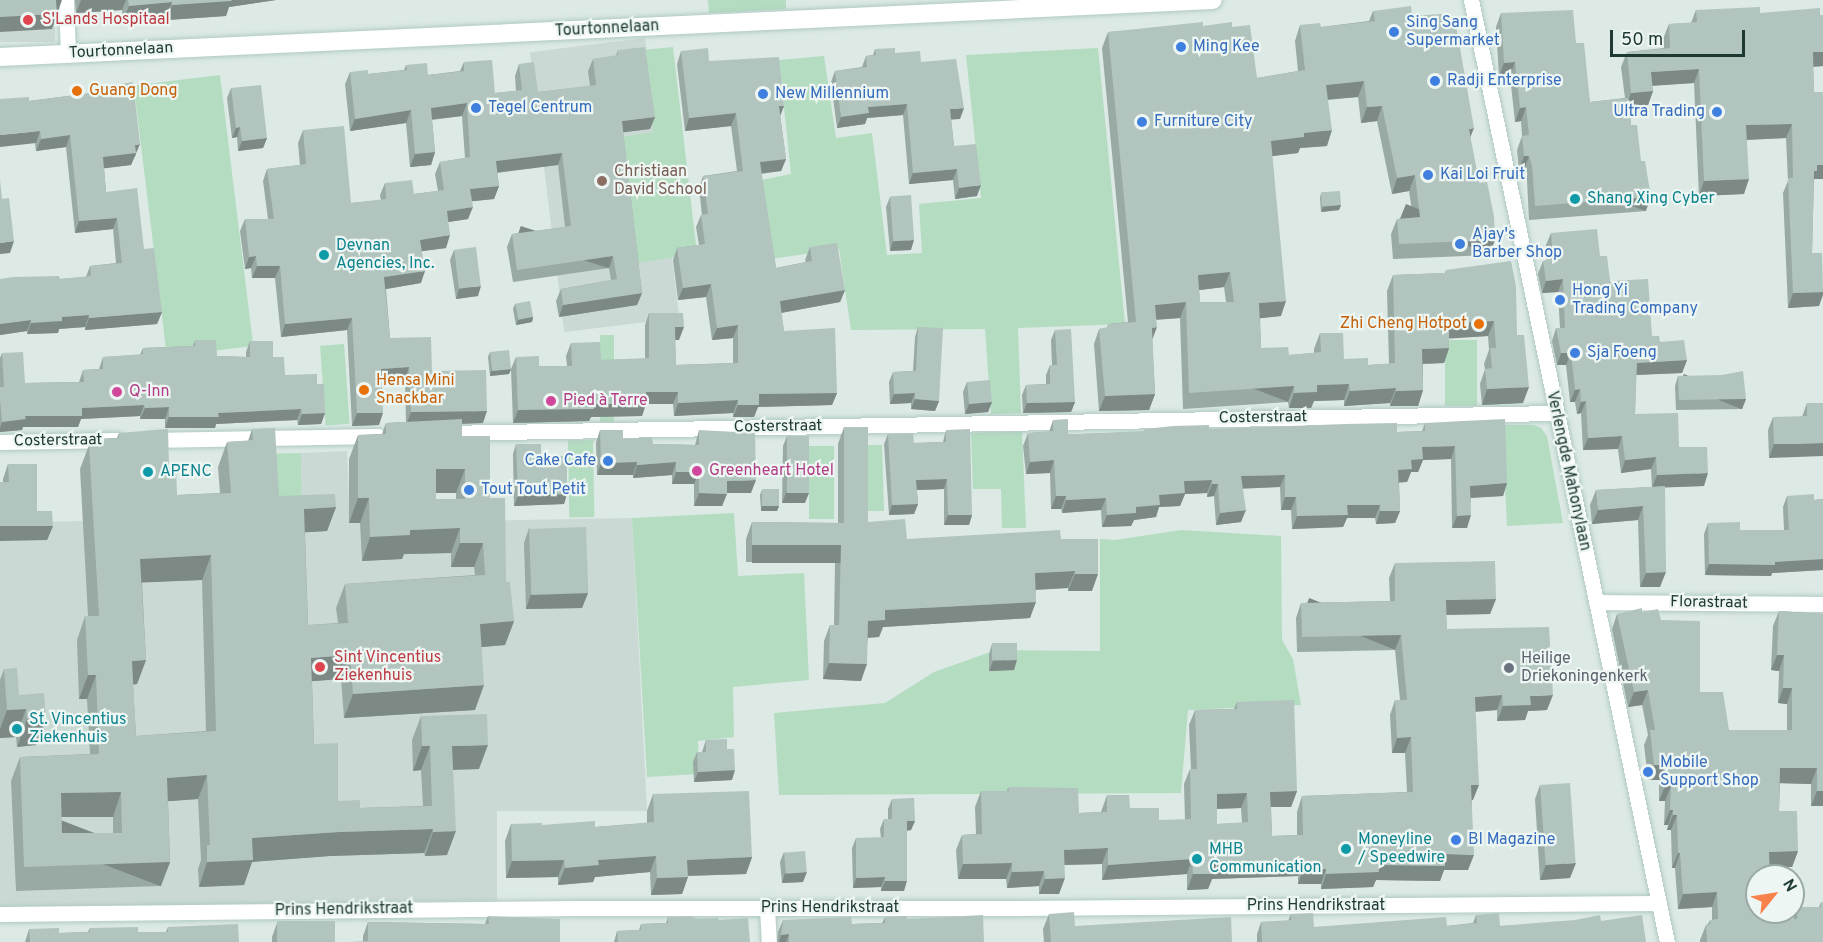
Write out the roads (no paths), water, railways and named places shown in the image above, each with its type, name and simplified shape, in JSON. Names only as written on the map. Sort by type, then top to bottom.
[{"type":"street","points":[[66,0],[68,54]]},
{"type":"street","name":"Tourtonnelaan","points":[[0,57],[945,7],[1213,0]]},
{"type":"street","name":"Verlengde Mahonylaan","points":[[1471,0],[1667,942]]},
{"type":"street","name":"Costerstraat","points":[[429,434],[1555,412]]},
{"type":"street","name":"Costerstraat","points":[[0,442],[394,435]]},
{"type":"street","name":"Florastraat","points":[[1596,602],[1823,604]]},
{"type":"street","name":"Prins Hendrikstraat","points":[[0,914],[767,907],[1026,908],[1659,903]]},
{"type":"street","points":[[767,907],[768,942]]},
{"type":"place","name":"S'Lands Hospitaal","points":[[28,20]]},
{"type":"place","name":"Sing Sang Supermarket","points":[[1394,32]]},
{"type":"place","name":"Ming Kee","points":[[1181,47]]},
{"type":"place","name":"Radji Enterprise","points":[[1435,81]]},
{"type":"place","name":"Guang Dong","points":[[77,91]]},
{"type":"place","name":"New Millennium","points":[[763,94]]},
{"type":"place","name":"Tegel Centrum","points":[[476,108]]},
{"type":"place","name":"Ultra Trading","points":[[1717,112]]},
{"type":"place","name":"Furniture City","points":[[1142,122]]},
{"type":"place","name":"Kai Loi Fruit","points":[[1428,175]]},
{"type":"place","name":"Christiaan David School","points":[[602,181]]},
{"type":"place","name":"Shang Xing Cyber","points":[[1575,199]]},
{"type":"place","name":"Ajay's Barber Shop","points":[[1460,244]]},
{"type":"place","name":"Devnan Agencies, Inc.","points":[[324,255]]},
{"type":"place","name":"Hong Yi Trading Company","points":[[1560,300]]},
{"type":"place","name":"Zhi Cheng Hotpot","points":[[1479,324]]},
{"type":"place","name":"Sja Foeng","points":[[1575,353]]},
{"type":"place","name":"Hensa Mini Snackbar","points":[[364,390]]},
{"type":"place","name":"Q-Inn","points":[[117,392]]},
{"type":"place","name":"Pied à Terre","points":[[551,401]]},
{"type":"place","name":"Cake Cafe","points":[[608,461]]},
{"type":"place","name":"Greenheart Hotel","points":[[697,471]]},
{"type":"place","name":"APENC","points":[[148,472]]},
{"type":"place","name":"Tout Tout Petit","points":[[469,490]]},
{"type":"place","name":"Sint Vincentius Ziekenhuis","points":[[320,667]]},
{"type":"place","name":"Heilige Driekoningenkerk","points":[[1509,668]]},
{"type":"place","name":"St. Vincentius Ziekenhuis","points":[[17,729]]},
{"type":"place","name":"Mobile Support Shop","points":[[1648,772]]},
{"type":"place","name":"BI Magazine","points":[[1456,840]]},
{"type":"place","name":"Moneyline / Speedwire","points":[[1346,849]]},
{"type":"place","name":"MHB Communication","points":[[1197,859]]}]
